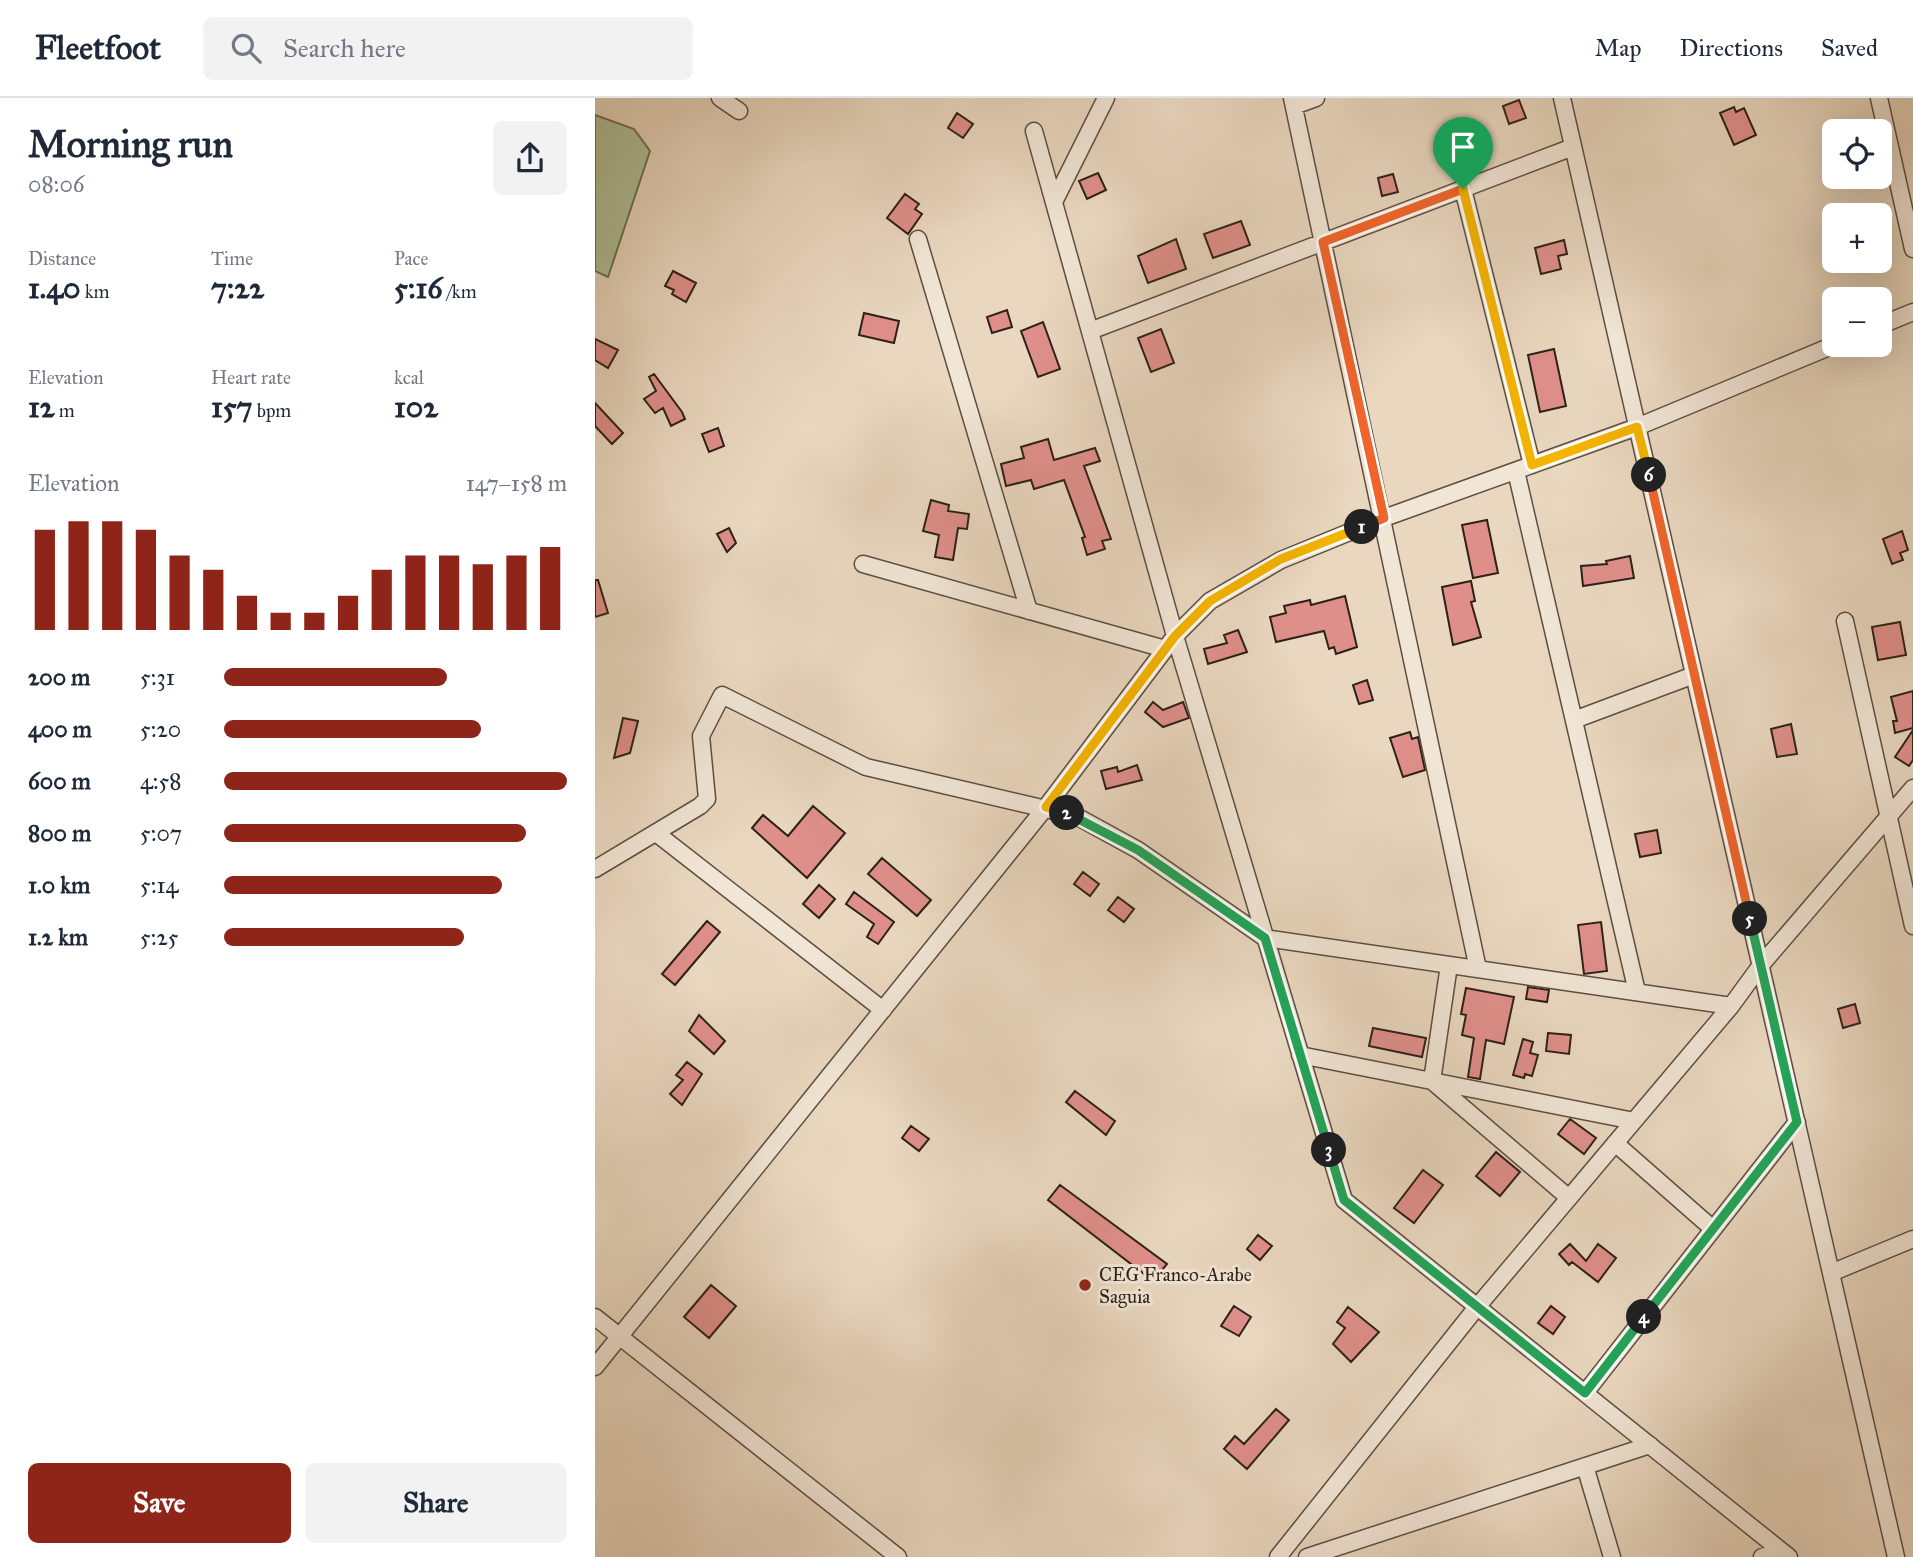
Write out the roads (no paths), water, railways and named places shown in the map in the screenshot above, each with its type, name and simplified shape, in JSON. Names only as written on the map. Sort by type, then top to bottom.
[{"type":"street","points":[[720,98],[739,111]]},
{"type":"street","points":[[1053,202],[1106,98]]},
{"type":"street","points":[[1316,98],[1293,102],[1384,518],[1478,969]]},
{"type":"street","points":[[1562,98],[1896,1557]]},
{"type":"street","points":[[1879,98],[1913,250]]},
{"type":"street","points":[[1034,131],[1090,331],[1170,642],[1265,938],[1344,1200],[1785,1554]]},
{"type":"street","points":[[1090,331],[1573,147]]},
{"type":"street","points":[[1463,189],[1524,468],[1574,720],[1637,992]]},
{"type":"street","points":[[918,239],[1029,611]]},
{"type":"street","points":[[1892,321],[1913,312]]},
{"type":"street","points":[[595,1367],[1046,807],[1170,642],[1210,601],[1270,566],[1384,518],[1637,427],[1822,350]]},
{"type":"street","points":[[863,564],[1029,611],[1170,642]]},
{"type":"street","points":[[1845,621],[1913,926]]},
{"type":"street","points":[[1574,720],[1694,675]]},
{"type":"street","points":[[595,869],[707,799],[701,736],[722,695],[866,767],[1076,816],[1138,850],[1265,938],[1731,1006]]},
{"type":"street","points":[[1278,1557],[1477,1307],[1731,1006],[1761,965],[1913,788]]},
{"type":"street","points":[[656,833],[883,1010]]},
{"type":"street","points":[[1432,1081],[1449,965]]},
{"type":"street","points":[[1300,1055],[1634,1121]]},
{"type":"street","points":[[1432,1081],[1569,1198]]},
{"type":"street","points":[[1585,1393],[1797,1122]]},
{"type":"street","points":[[1615,1143],[1713,1229]]},
{"type":"street","points":[[1831,1273],[1913,1239]]},
{"type":"street","points":[[595,1317],[898,1557]]},
{"type":"street","points":[[1307,1557],[1650,1445]]},
{"type":"street","points":[[1585,1466],[1612,1557]]},
{"type":"street","points":[[1762,1557],[1785,1554]]},
{"type":"place","name":"CEG Franco-Arabe Saguia","points":[[1085,1285]]}]
